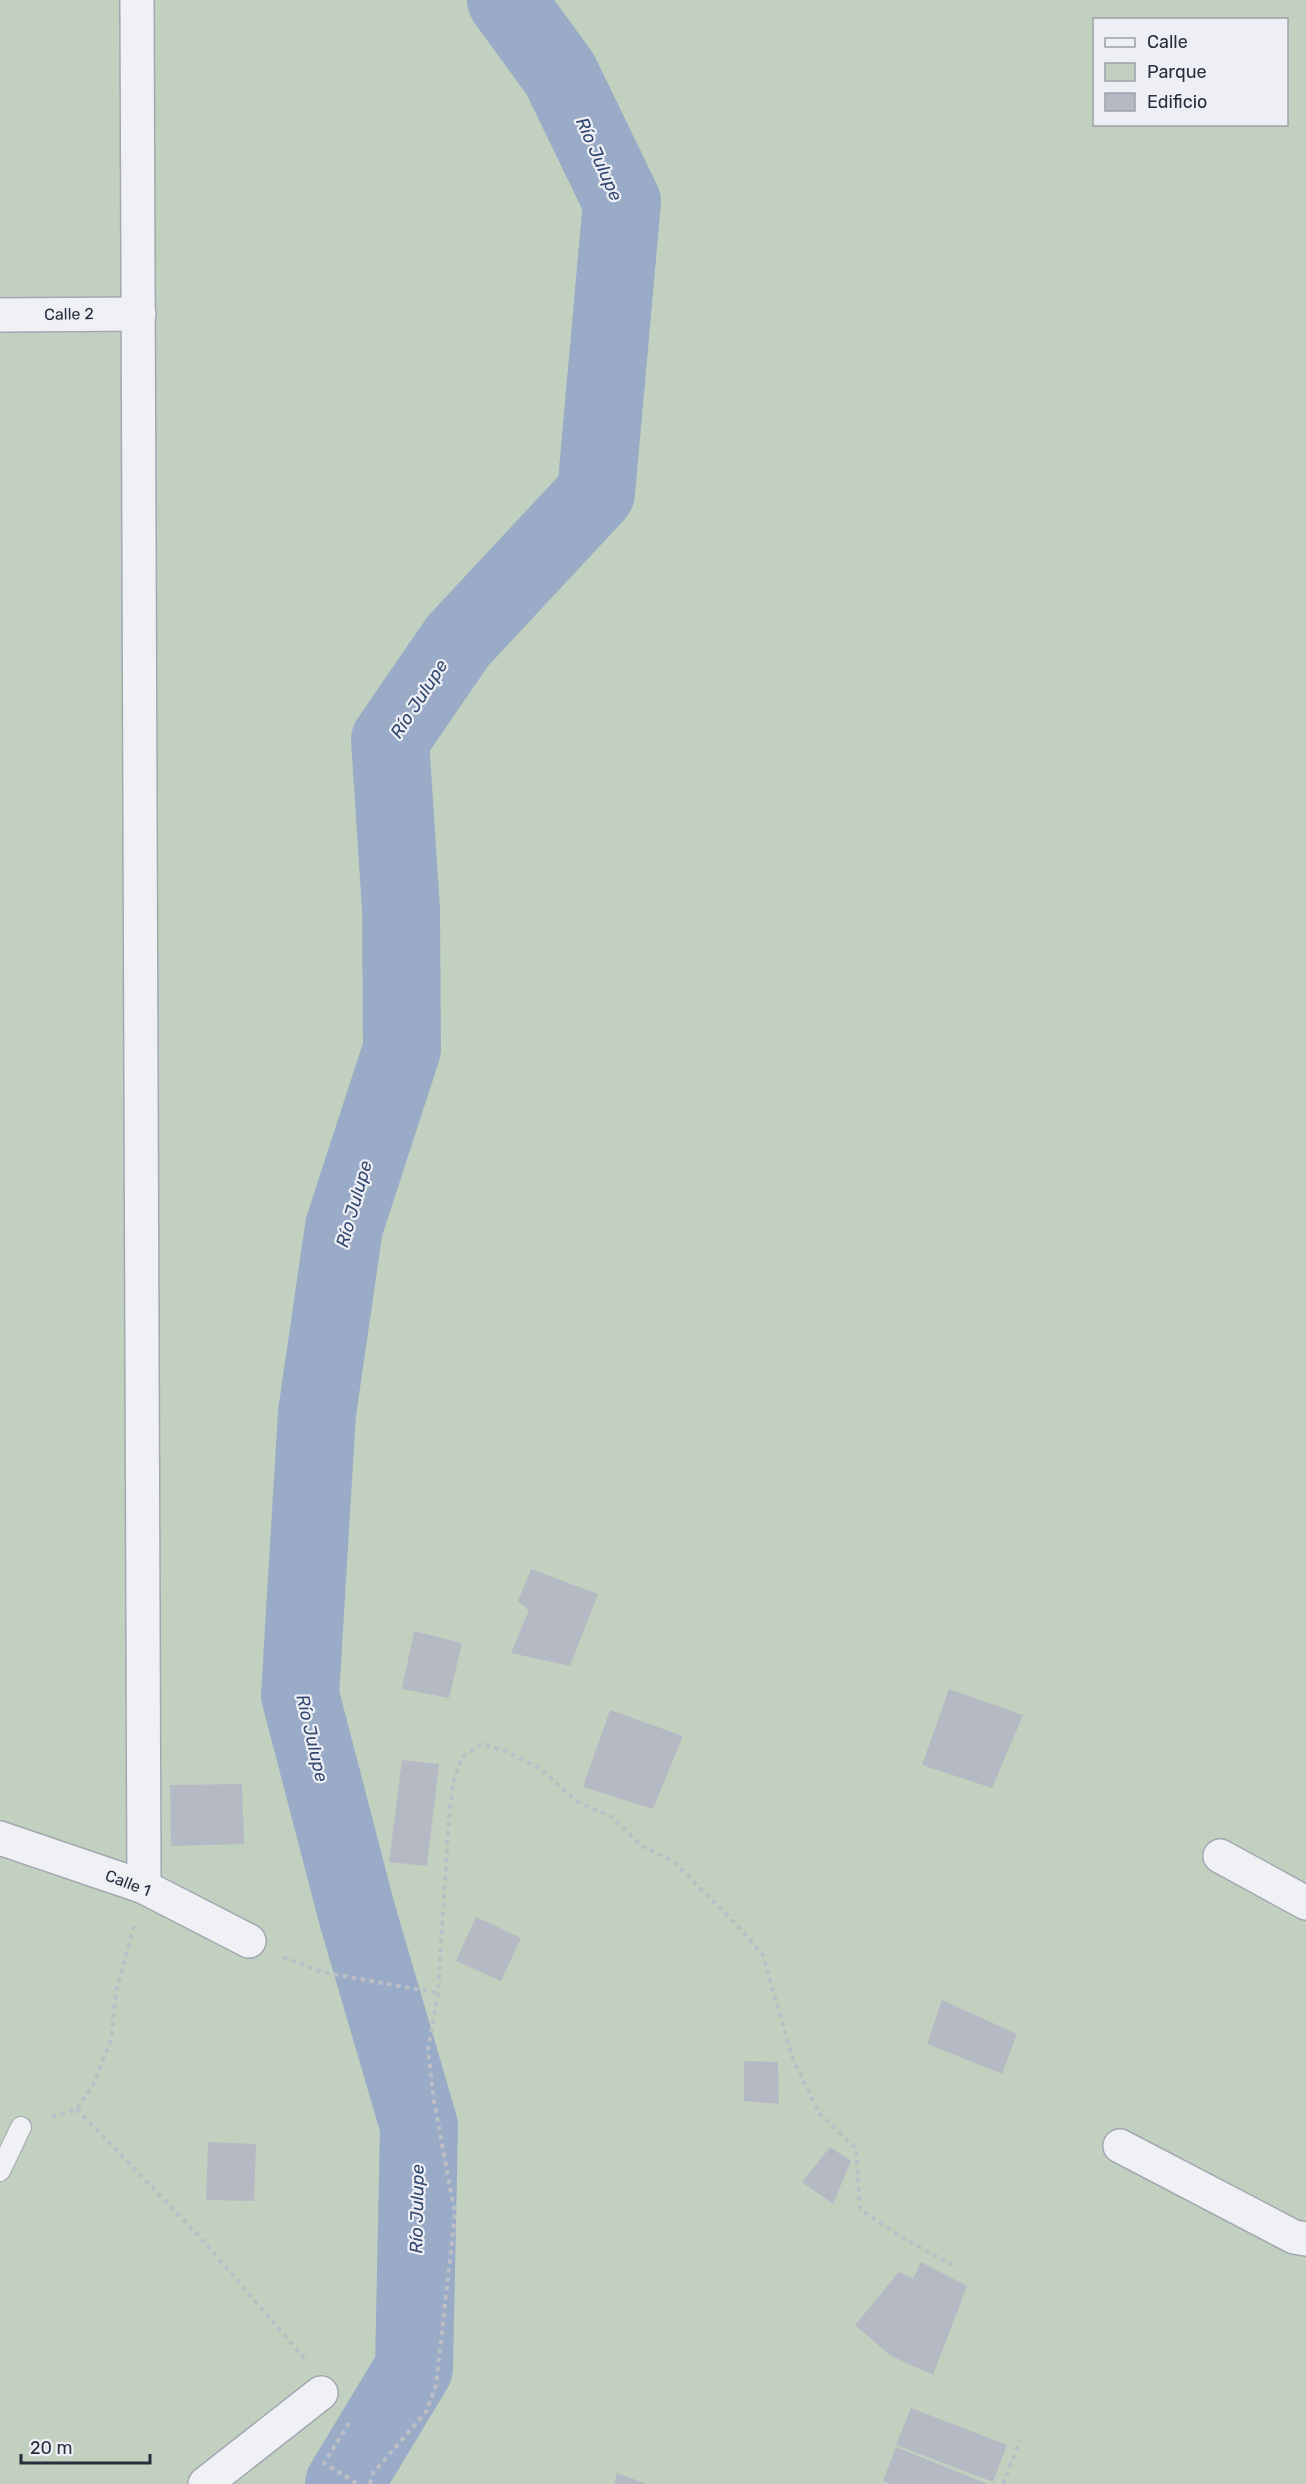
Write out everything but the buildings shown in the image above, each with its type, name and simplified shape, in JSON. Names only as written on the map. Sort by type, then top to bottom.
[{"type":"street","points":[[137,0],[144,1887]]},
{"type":"street","name":"Calle 2","points":[[0,315],[139,314]]},
{"type":"street","name":"Calle 1","points":[[0,1838],[144,1887],[249,1941]]},
{"type":"street","points":[[1220,1856],[1306,1903]]},
{"type":"street","points":[[1120,2146],[1294,2236],[1306,2239]]},
{"type":"street","points":[[205,2484],[321,2393]]},
{"type":"lane","points":[[0,2171],[21,2127]]},
{"type":"path","points":[[370,2484],[373,2473],[426,2412],[438,2376],[455,2214],[434,2101],[428,2050],[438,1993],[449,1816],[454,1779],[463,1756],[481,1744],[506,1751],[539,1768],[576,1801],[612,1817],[642,1846],[673,1861],[736,1924],[763,1955],[792,2057],[819,2114],[856,2148],[860,2209],[904,2239],[955,2266]]},
{"type":"path","points":[[21,2127],[77,2109],[95,2081],[111,2040],[116,1992],[144,1887]]},
{"type":"path","points":[[322,1972],[438,1993]]},
{"type":"path","points":[[77,2109],[198,2235],[321,2378],[321,2393]]},
{"type":"path","points":[[1003,2484],[1020,2441]]},
{"type":"path","points":[[324,2463],[358,2484]]},
{"type":"green space","points":[[0,0],[1306,0],[1306,2484],[0,2484]]},
{"type":"waterway","name":"Río Julupe","points":[[344,2484],[414,2368],[419,2126],[357,1914],[300,1695],[317,1413],[344,1227],[402,1049],[401,909],[390,740],[458,641],[596,493],[622,202],[560,74],[506,0]]}]
